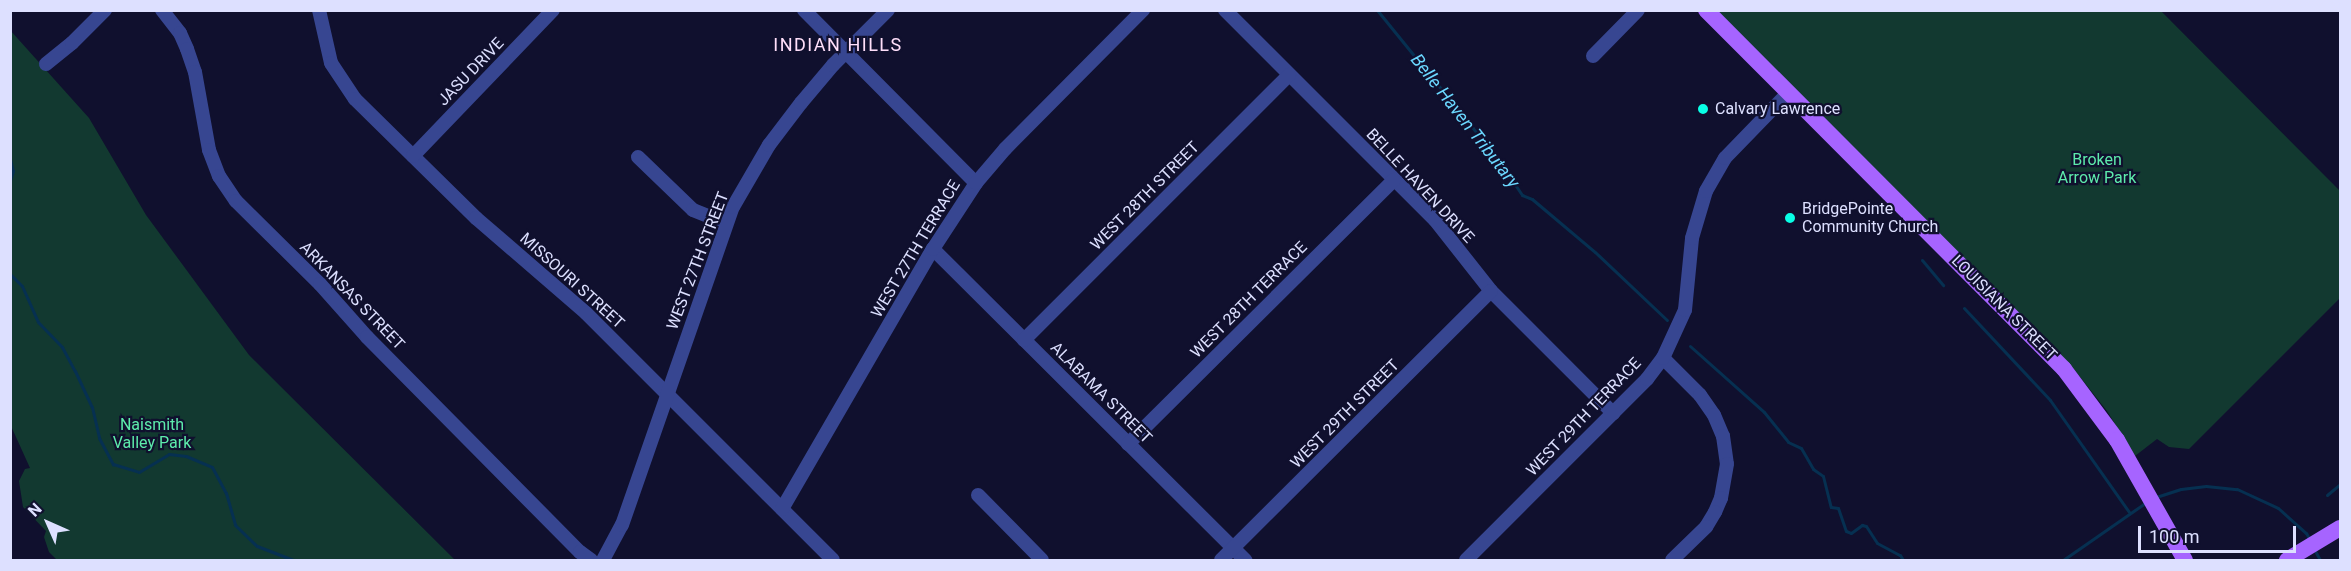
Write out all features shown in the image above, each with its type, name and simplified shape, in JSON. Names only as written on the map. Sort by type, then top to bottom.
[{"type":"main road","name":"LOUISIANA STREET","points":[[1706,10],[2064,369],[2106,423],[2184,561]]},
{"type":"main road","points":[[2287,561],[2340,528]]},
{"type":"street","points":[[46,64],[72,43],[105,10]]},
{"type":"street","name":"ARKANSAS STREET","points":[[162,10],[180,33],[187,49],[212,158],[219,176],[236,201],[320,285],[375,345],[591,561]]},
{"type":"street","name":"MISSOURI STREET","points":[[319,10],[326,49],[337,75],[355,99],[476,218],[586,313],[833,561]]},
{"type":"street","name":"JASU DRIVE","points":[[413,156],[553,10]]},
{"type":"street","points":[[804,10],[976,183]]},
{"type":"street","name":"WEST 27TH STREET","points":[[603,561],[622,525],[726,223],[750,176],[770,145],[845,52],[888,10]]},
{"type":"street","name":"WEST 27TH TERRACE","points":[[782,509],[933,249],[976,183],[1005,149],[1143,10]]},
{"type":"street","name":"BELLE HAVEN DRIVE","points":[[1225,10],[1435,220],[1491,291],[1613,413]]},
{"type":"street","points":[[1593,56],[1638,10]]},
{"type":"street","name":"WEST 28TH STREET","points":[[1024,340],[1289,75]]},
{"type":"street","name":"WEST 29TH TERRACE","points":[[1466,561],[1647,379],[1663,358],[1685,310],[1692,238],[1706,192],[1725,158],[1788,93]]},
{"type":"street","points":[[638,157],[693,210],[726,223]]},
{"type":"street","name":"WEST 28TH TERRACE","points":[[1128,444],[1394,180]]},
{"type":"street","name":"ALABAMA STREET","points":[[933,249],[1245,561]]},
{"type":"street","name":"WEST 29TH STREET","points":[[1221,561],[1491,291]]},
{"type":"street","points":[[1663,358],[1711,409],[1723,436],[1727,464],[1724,490],[1715,512],[1706,526],[1672,561]]},
{"type":"street","points":[[978,495],[1042,561]]},
{"type":"green space","name":"Broken Arrow Park","points":[[1716,11],[2161,11],[2340,191],[2340,298],[2189,449],[2169,447],[2157,439],[2135,456],[2107,411],[2073,368]]},
{"type":"green space","name":"Naismith Valley Park","points":[[10,30],[89,118],[146,215],[249,355],[455,560],[57,560],[49,552],[44,537],[46,531],[23,507],[19,481],[25,469],[30,468],[11,426]]},
{"type":"waterway","name":"Belle Haven Tributary","points":[[1377,10],[1498,159],[1522,195],[1532,199],[1595,252],[1667,320]]},
{"type":"waterway","points":[[10,159],[13,171],[10,180]]},
{"type":"waterway","points":[[1922,260],[1943,285]]},
{"type":"waterway","points":[[10,274],[22,286],[38,322],[62,347],[92,407],[99,438],[113,464],[139,472],[169,454],[186,456],[212,467],[226,493],[235,525],[257,546],[293,560]]},
{"type":"waterway","points":[[1964,308],[2050,400],[2129,512]]},
{"type":"waterway","name":"Belle Haven Tributary","points":[[1690,346],[1764,412],[1788,442],[1801,448],[1813,469],[1823,476],[1831,507],[1838,508],[1846,531],[1851,533],[1862,525],[1866,526],[1877,543],[1900,555],[1903,560]]},
{"type":"waterway","points":[[2327,495],[2340,484]]},
{"type":"waterway","points":[[2156,497],[2181,489],[2206,486],[2237,489],[2278,508],[2306,533],[2310,540]]},
{"type":"waterway","points":[[2063,560],[2145,503]]},
{"type":"waterway","points":[[2314,549],[2320,560]]},
{"type":"place","name":"Calvary Lawrence","points":[[1703,109]]},
{"type":"place","name":"BridgePointe Community Church","points":[[1790,218]]},
{"type":"district","name":"INDIAN HILLS","points":[[838,45]]}]
